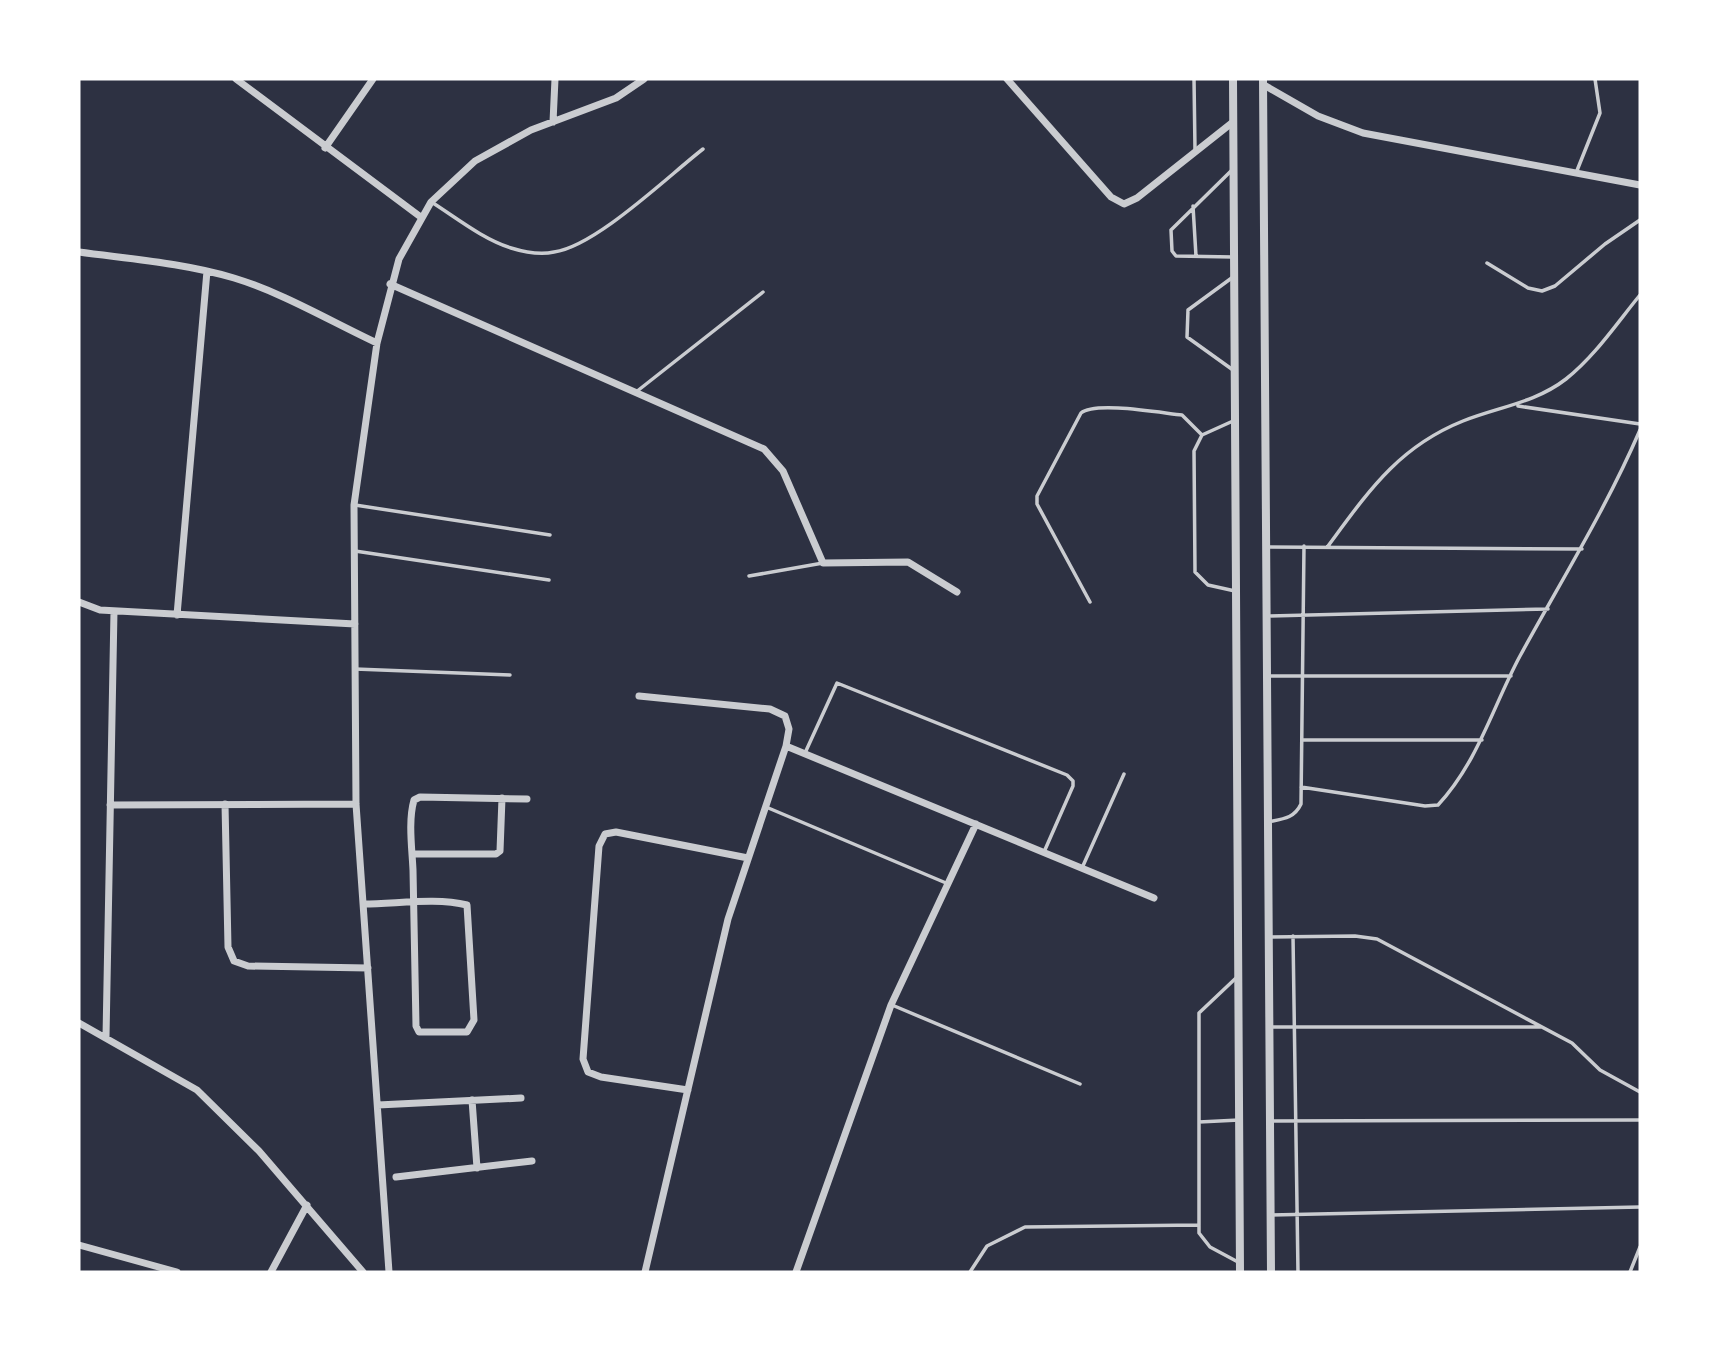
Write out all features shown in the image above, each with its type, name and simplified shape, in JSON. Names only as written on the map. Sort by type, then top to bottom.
[{"type":"street","points":[[236,79],[422,218]]},
{"type":"street","points":[[325,148],[373,79]]},
{"type":"street","points":[[553,121],[555,79]]},
{"type":"street","points":[[389,1272],[356,804],[354,505],[377,343],[390,284],[399,259],[431,202],[475,161],[553,121],[616,98],[644,79]]},
{"type":"street","points":[[1007,79],[1111,197],[1124,204],[1138,198],[1233,122]]},
{"type":"street","points":[[1233,79],[1240,1268]]},
{"type":"street","points":[[1264,82],[1318,116],[1363,133],[1640,185]]},
{"type":"street","points":[[1264,82],[1271,1272]]},
{"type":"street","points":[[79,252],[207,271],[262,288],[377,343]]},
{"type":"street","points":[[177,615],[207,271]]},
{"type":"street","points":[[390,284],[764,449],[783,471],[823,562],[908,562],[957,592]]},
{"type":"street","points":[[79,602],[100,610],[355,624]]},
{"type":"street","points":[[106,1037],[114,611]]},
{"type":"street","points":[[639,696],[769,709],[785,716],[789,729],[786,746],[728,919],[645,1272]]},
{"type":"street","points":[[786,746],[1154,898]]},
{"type":"street","points":[[364,904],[413,904],[467,905],[474,1020],[467,1032],[427,1035],[419,1032],[415,1026],[413,904],[411,809],[414,800],[420,797],[527,799]]},
{"type":"street","points":[[412,853],[496,854],[500,851],[502,798]]},
{"type":"street","points":[[225,804],[228,947],[234,961],[248,966],[368,968]]},
{"type":"street","points":[[110,805],[356,804]]},
{"type":"street","points":[[796,1272],[891,1005],[976,824]]},
{"type":"street","points":[[688,1090],[601,1077],[588,1072],[583,1059],[599,846],[605,834],[616,832],[748,858]]},
{"type":"street","points":[[79,1023],[197,1090],[259,1151],[363,1272]]},
{"type":"street","points":[[377,1105],[521,1098]]},
{"type":"street","points":[[472,1100],[477,1168]]},
{"type":"street","points":[[396,1177],[532,1161]]},
{"type":"street","points":[[271,1272],[307,1205]]},
{"type":"street","points":[[79,1245],[177,1272]]},
{"type":"lane","points":[[1194,79],[1195,152]]},
{"type":"lane","points":[[1576,173],[1600,113],[1595,79]]},
{"type":"lane","points":[[431,202],[484,237],[512,249],[554,252],[576,245],[600,231],[703,149]]},
{"type":"lane","points":[[1234,169],[1171,230],[1172,251],[1177,256],[1234,257]]},
{"type":"lane","points":[[1193,206],[1196,256]]},
{"type":"lane","points":[[1487,263],[1528,289],[1542,291],[1555,286],[1605,244],[1640,220]]},
{"type":"lane","points":[[1234,276],[1191,306],[1188,310],[1187,337],[1235,370]]},
{"type":"lane","points":[[636,392],[763,292]]},
{"type":"lane","points":[[1328,546],[1380,477],[1407,453],[1431,436],[1465,420],[1518,406],[1565,380],[1640,295]]},
{"type":"lane","points":[[1518,406],[1640,424]]},
{"type":"lane","points":[[1090,602],[1037,504],[1037,496],[1082,413],[1086,408],[1101,407],[1182,415],[1202,436]]},
{"type":"lane","points":[[1235,420],[1202,436],[1194,451],[1195,572],[1208,585],[1235,591]]},
{"type":"lane","points":[[1301,787],[1425,806],[1438,805],[1482,740],[1511,676],[1605,507],[1640,430]]},
{"type":"lane","points":[[354,505],[550,535]]},
{"type":"lane","points":[[1267,822],[1297,813],[1301,804],[1304,546]]},
{"type":"lane","points":[[1265,547],[1582,549]]},
{"type":"lane","points":[[355,551],[549,580]]},
{"type":"lane","points":[[749,576],[823,562]]},
{"type":"lane","points":[[1266,616],[1548,609]]},
{"type":"lane","points":[[355,669],[510,675]]},
{"type":"lane","points":[[1266,676],[1511,676]]},
{"type":"lane","points":[[804,753],[837,683],[1042,765],[1073,781],[1044,852]]},
{"type":"lane","points":[[1302,740],[1482,740]]},
{"type":"lane","points":[[1082,868],[1124,774]]},
{"type":"lane","points":[[766,807],[948,884]]},
{"type":"lane","points":[[1293,936],[1298,1272]]},
{"type":"lane","points":[[1268,937],[1377,939],[1572,1042],[1613,1078],[1640,1092]]},
{"type":"lane","points":[[1237,976],[1199,1013],[1199,1225],[1203,1241],[1240,1268]]},
{"type":"lane","points":[[891,1005],[1080,1084]]},
{"type":"lane","points":[[1269,1027],[1544,1027]]},
{"type":"lane","points":[[1198,1122],[1238,1120]]},
{"type":"lane","points":[[1270,1121],[1640,1120]]},
{"type":"lane","points":[[1271,1215],[1640,1207]]},
{"type":"lane","points":[[970,1272],[987,1246],[1025,1227],[1199,1225]]},
{"type":"lane","points":[[1630,1272],[1640,1247]]}]
